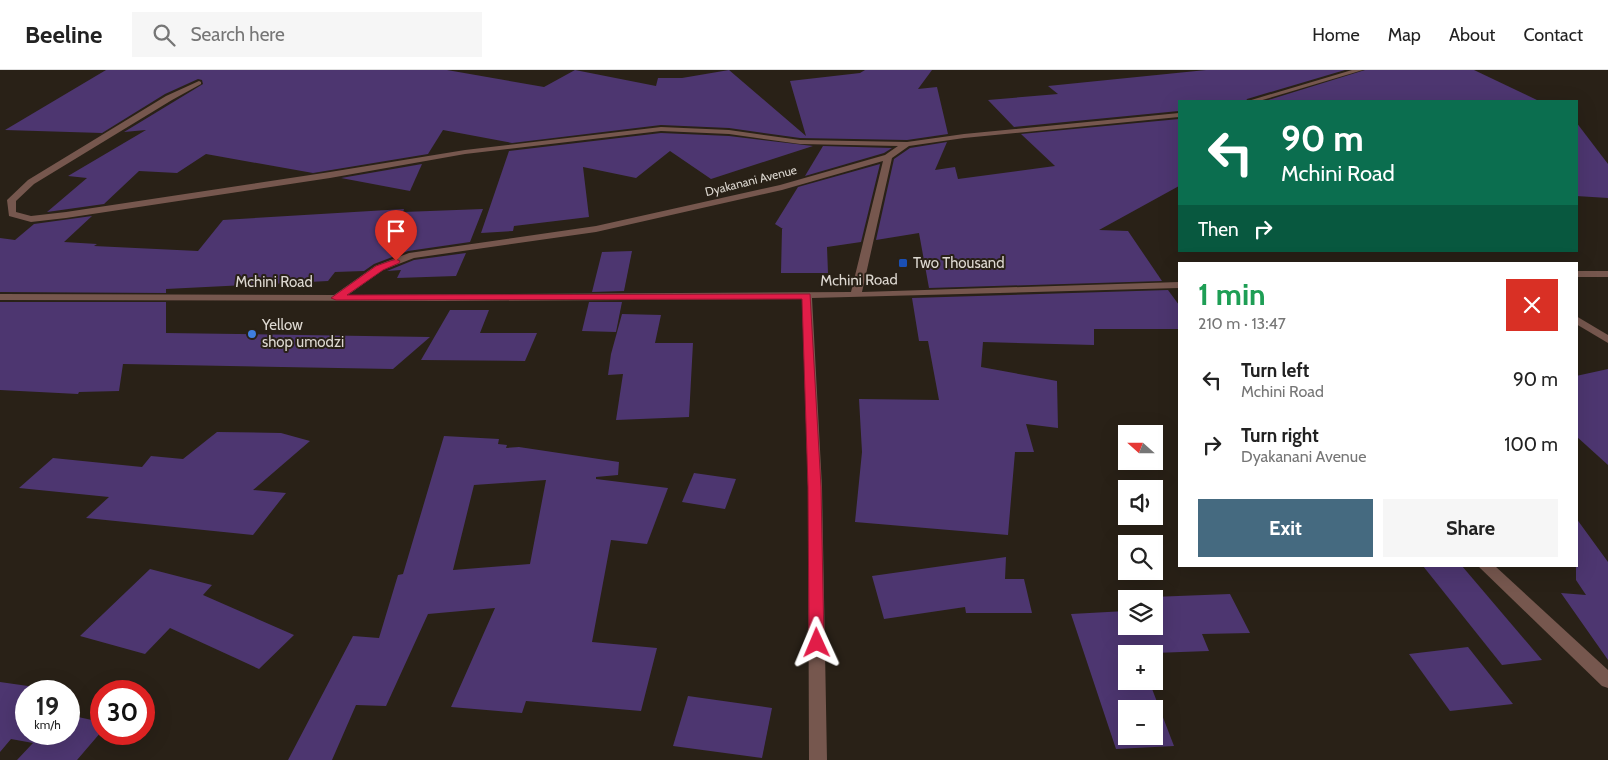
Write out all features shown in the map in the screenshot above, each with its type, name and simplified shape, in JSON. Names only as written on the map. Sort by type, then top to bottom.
[{"type":"street","points":[[1255,100],[1360,70]]},
{"type":"street","points":[[199,83],[169,98],[31,182],[11,200],[12,214],[31,219],[66,215],[330,176],[465,152],[661,129],[729,132],[800,142],[907,144]]},
{"type":"street","name":"Dyakanani Avenue","points":[[336,298],[379,268],[412,255],[596,229],[663,215],[782,187],[888,157],[907,144],[964,136],[1178,115]]},
{"type":"street","points":[[856,295],[888,157]]},
{"type":"street","points":[[1578,274],[1608,274]]},
{"type":"street","name":"Mchini Road","points":[[0,297],[807,296],[1178,285]]},
{"type":"street","points":[[807,296],[815,487],[818,760]]},
{"type":"street","points":[[1578,320],[1608,340]]},
{"type":"street","points":[[1486,567],[1608,681]]},
{"type":"building","points":[[106,70],[447,70],[544,87],[575,70],[656,86],[658,78],[682,78],[729,70],[806,136],[790,81],[860,73],[865,70],[932,70],[918,89],[937,87],[948,134],[907,140],[800,138],[729,128],[661,125],[512,143],[443,130],[428,154],[313,173],[206,154],[177,173],[139,171],[104,204],[47,212],[87,178],[68,176],[146,130],[124,132],[203,84],[202,80],[198,79],[165,94],[102,133],[5,130]]},
{"type":"building","points":[[1206,70],[1345,70],[1246,100],[1178,100],[1178,111],[1014,127],[988,100],[1058,94],[1048,86]]},
{"type":"building","points":[[1365,70],[1474,70],[1537,100],[1268,100]]},
{"type":"building","points":[[1178,119],[1178,187],[1099,230],[1128,231],[1162,281],[929,288],[919,233],[876,240],[894,159],[910,148],[947,142],[935,170],[955,167],[958,179],[1055,166],[1021,134]]},
{"type":"building","points":[[1578,125],[1608,164],[1608,198],[1578,196]]},
{"type":"building","points":[[661,133],[729,136],[813,146],[711,179],[670,151],[636,178],[583,167],[589,217],[514,226],[513,231],[481,233],[509,151]]},
{"type":"building","points":[[823,146],[892,148],[884,153],[805,176]]},
{"type":"building","points":[[422,164],[410,191],[341,178]]},
{"type":"building","points":[[880,164],[861,242],[827,247],[828,273],[781,273],[783,229],[775,224],[798,187]]},
{"type":"building","points":[[404,209],[403,212],[483,209],[470,242],[408,251],[374,264],[364,271],[335,272],[328,281],[166,289],[166,293],[0,292],[0,238],[15,240],[34,224],[92,216],[64,242],[97,244],[94,246],[198,251],[223,220]]},
{"type":"building","points":[[632,251],[624,291],[592,292],[602,252]]},
{"type":"building","points":[[466,253],[456,276],[397,278],[401,270],[387,271],[414,260]]},
{"type":"building","points":[[1168,290],[1178,304],[1178,329],[1094,329],[1094,345],[983,342],[981,367],[1057,381],[1058,428],[1026,424],[1034,452],[1015,452],[1008,535],[855,522],[862,452],[859,399],[939,400],[928,341],[919,341],[912,298]]},
{"type":"building","points":[[0,302],[166,302],[166,333],[430,337],[393,369],[123,364],[119,391],[79,392],[78,394],[0,390]]},
{"type":"building","points":[[589,302],[622,302],[616,332],[582,331]]},
{"type":"building","points":[[450,310],[489,310],[480,333],[537,333],[525,361],[421,360]]},
{"type":"building","points":[[622,314],[661,315],[655,343],[693,343],[689,417],[616,420],[623,374],[608,375],[611,354]]},
{"type":"building","points":[[1608,369],[1608,465],[1578,438],[1578,376]]},
{"type":"building","points":[[217,432],[281,433],[310,441],[253,490],[286,493],[253,535],[86,518],[109,497],[19,488],[53,458],[142,467],[151,456],[183,459]]},
{"type":"building","points":[[444,436],[499,439],[498,444],[507,445],[506,448],[519,447],[619,462],[618,475],[596,477],[596,479],[668,488],[647,544],[611,540],[592,642],[657,648],[641,711],[526,701],[522,713],[451,707],[495,608],[428,614],[386,706],[356,705],[332,760],[288,760],[353,636],[379,638],[398,575],[403,574]],"holes":[[[546,480],[530,564],[453,570],[474,485]]]},
{"type":"building","points":[[694,473],[736,479],[725,509],[682,502]]},
{"type":"building","points":[[1578,521],[1608,562],[1608,660],[1561,593],[1586,595],[1576,580],[1576,567],[1578,567]]},
{"type":"building","points":[[1006,557],[1005,579],[1024,579],[1032,613],[966,613],[965,607],[884,619],[872,576]]},
{"type":"building","points":[[1424,567],[1463,567],[1542,660],[1502,665]]},
{"type":"building","points":[[150,569],[212,585],[203,595],[294,635],[259,669],[170,628],[145,654],[80,636]]},
{"type":"building","points":[[1230,594],[1250,633],[1202,634],[1209,651],[1163,653],[1163,645],[1118,645],[1118,690],[1152,690],[1156,700],[1118,700],[1118,745],[1163,745],[1163,717],[1174,746],[1116,749],[1071,614],[1118,611],[1118,635],[1163,635],[1163,597]]},
{"type":"building","points":[[1468,647],[1513,704],[1450,711],[1409,654]]},
{"type":"building","points":[[0,682],[15,684],[15,740],[11,739],[0,752]]},
{"type":"building","points":[[688,696],[772,708],[762,758],[673,746]]},
{"type":"building","points":[[80,717],[90,720],[90,745],[77,760],[17,760],[31,745],[80,745]]},
{"type":"place","name":"Two Thousand","points":[[903,263]]},
{"type":"place","name":"Yellow shop umodzi","points":[[252,334]]},
{"type":"route","points":[[396,261],[379,268],[336,298],[807,296],[815,487],[817,643]]}]
